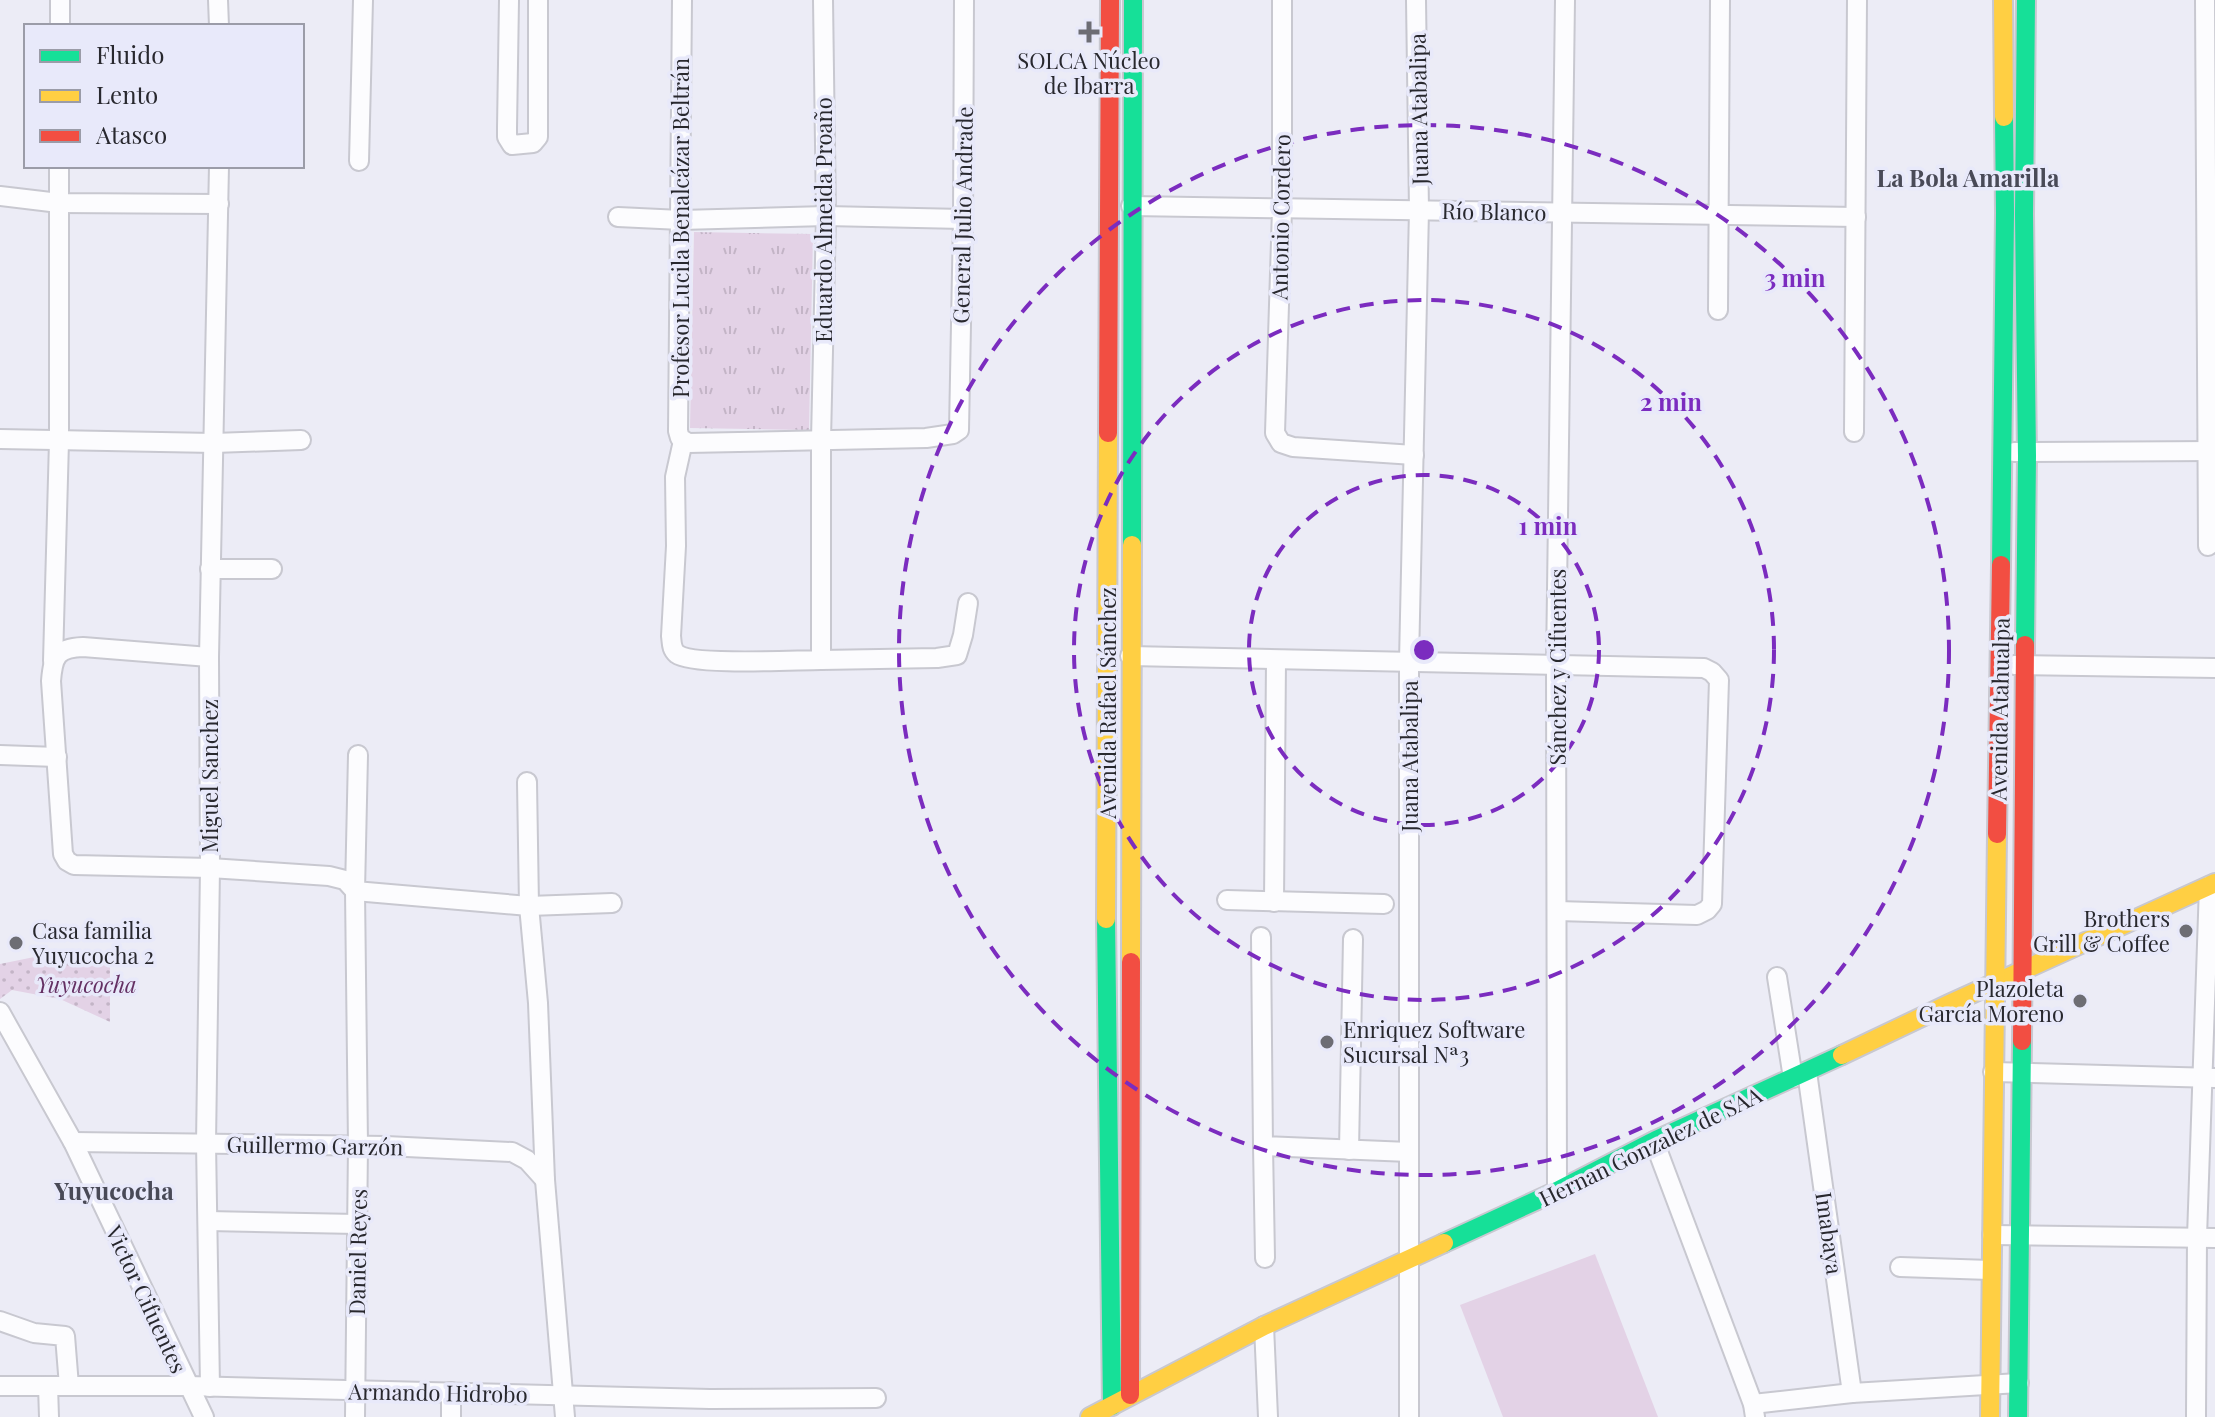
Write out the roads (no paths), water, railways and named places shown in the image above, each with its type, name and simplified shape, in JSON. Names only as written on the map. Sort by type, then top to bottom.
[{"type":"street","points":[[60,0],[60,24]]},
{"type":"street","points":[[218,0],[219,24]]},
{"type":"street","points":[[359,161],[363,0]]},
{"type":"street","points":[[509,0],[507,137],[512,145],[533,143],[538,137],[538,0]]},
{"type":"street","name":"Profesor Lucila Benalcázar Beltrán","points":[[682,0],[678,431],[680,438],[690,442],[675,477],[672,649],[679,656],[707,660],[821,660]]},
{"type":"street","name":"Eduardo Almeida Proaño","points":[[821,660],[821,440],[826,216],[823,0]]},
{"type":"street","name":"General Julio Andrade","points":[[821,440],[926,438],[953,434],[959,430],[964,0]]},
{"type":"street","name":"Avenida Rafael Sánchez","points":[[1110,0],[1106,902],[1112,1406]]},
{"type":"street","name":"Avenida Rafael Sánchez","points":[[1130,1395],[1133,0]]},
{"type":"street","name":"Antonio Cordero","points":[[1282,0],[1282,209],[1275,433],[1281,443],[1293,447],[1414,455]]},
{"type":"street","name":"Juana Atabalipa","points":[[1409,1417],[1409,661],[1419,210],[1416,0]]},
{"type":"street","name":"Sánchez y Cifuentes","points":[[1557,1191],[1556,664],[1565,0]]},
{"type":"street","points":[[1718,310],[1720,0]]},
{"type":"street","points":[[1854,432],[1857,0]]},
{"type":"street","name":"Avenida Atahualpa","points":[[1990,1417],[2005,213],[2003,0]]},
{"type":"street","name":"Avenida Atahualpa","points":[[2018,1417],[2027,452],[2024,212],[2026,0]]},
{"type":"street","points":[[2205,0],[2210,224],[2211,451],[2208,546]]},
{"type":"street","points":[[1109,124],[1133,126]]},
{"type":"street","points":[[59,168],[58,543],[51,681],[63,854],[67,861],[85,866],[210,868],[329,876],[345,880],[355,891],[529,906],[612,903]]},
{"type":"street","name":"Miguel Sanchez","points":[[210,1387],[206,1143],[209,657],[219,168]]},
{"type":"street","points":[[0,196],[59,203],[219,204]]},
{"type":"street","name":"Río Blanco","points":[[1131,206],[1856,217]]},
{"type":"street","points":[[618,217],[681,220],[826,216],[963,219]]},
{"type":"street","points":[[0,439],[214,443],[301,440]]},
{"type":"street","points":[[690,442],[821,440]]},
{"type":"street","points":[[2002,453],[2211,451]]},
{"type":"street","points":[[210,569],[272,569]]},
{"type":"street","points":[[821,660],[957,655],[968,603]]},
{"type":"street","points":[[53,661],[62,652],[83,647],[209,657]]},
{"type":"street","points":[[1130,656],[1704,668],[1712,672],[1719,680],[1712,904],[1697,915],[1557,911]]},
{"type":"street","points":[[1274,902],[1276,661]]},
{"type":"street","points":[[1999,666],[2215,668]]},
{"type":"street","points":[[0,755],[57,757]]},
{"type":"street","name":"Daniel Reyes","points":[[355,1417],[358,755]]},
{"type":"street","points":[[527,782],[529,906],[538,1003],[545,1180],[565,1417]]},
{"type":"street","points":[[2196,1417],[2206,1238],[2212,884]]},
{"type":"street","name":"Hernan Gonzalez de SAA","points":[[1090,1417],[1264,1326],[1557,1191],[1654,1141],[2212,884]]},
{"type":"street","points":[[1227,900],[1384,904]]},
{"type":"street","points":[[1261,937],[1265,1258]]},
{"type":"street","points":[[1349,1150],[1353,939]]},
{"type":"street","name":"Imabaya","points":[[1777,977],[1800,1075],[1852,1393]]},
{"type":"street","name":"Victor Cifuentes","points":[[0,1012],[73,1142],[204,1417]]},
{"type":"street","points":[[1993,1072],[2209,1078]]},
{"type":"street","points":[[1654,1141],[1754,1410],[1852,1393],[2019,1383]]},
{"type":"street","name":"Guillermo Garzón","points":[[73,1142],[358,1145],[512,1152],[527,1160],[545,1180]]},
{"type":"street","points":[[1263,1146],[1409,1152]]},
{"type":"street","points":[[208,1221],[357,1224]]},
{"type":"street","points":[[1992,1235],[2206,1238]]},
{"type":"street","points":[[1900,1267],[1990,1270]]},
{"type":"street","points":[[0,1321],[34,1333],[65,1336],[69,1386]]},
{"type":"street","points":[[1264,1326],[1268,1417]]},
{"type":"street","name":"Armando Hidrobo","points":[[0,1386],[188,1386],[563,1395],[711,1408],[876,1398]]},
{"type":"street","points":[[48,1386],[49,1417]]},
{"type":"street","points":[[451,1392],[451,1417]]},
{"type":"place","name":"SOLCA Núcleo de Ibarra","points":[[1089,32]]},
{"type":"place","name":"Brothers Grill & Coffee","points":[[2186,931]]},
{"type":"place","name":"Casa familia Yuyucocha 2","points":[[16,943]]},
{"type":"place","name":"Plazoleta García Moreno","points":[[2080,1001]]},
{"type":"place","name":"Enriquez Software Sucursal Nª3","points":[[1327,1042]]},
{"type":"district","name":"La Bola Amarilla","points":[[1968,177]]},
{"type":"district","name":"Yuyucocha","points":[[114,1190]]}]
